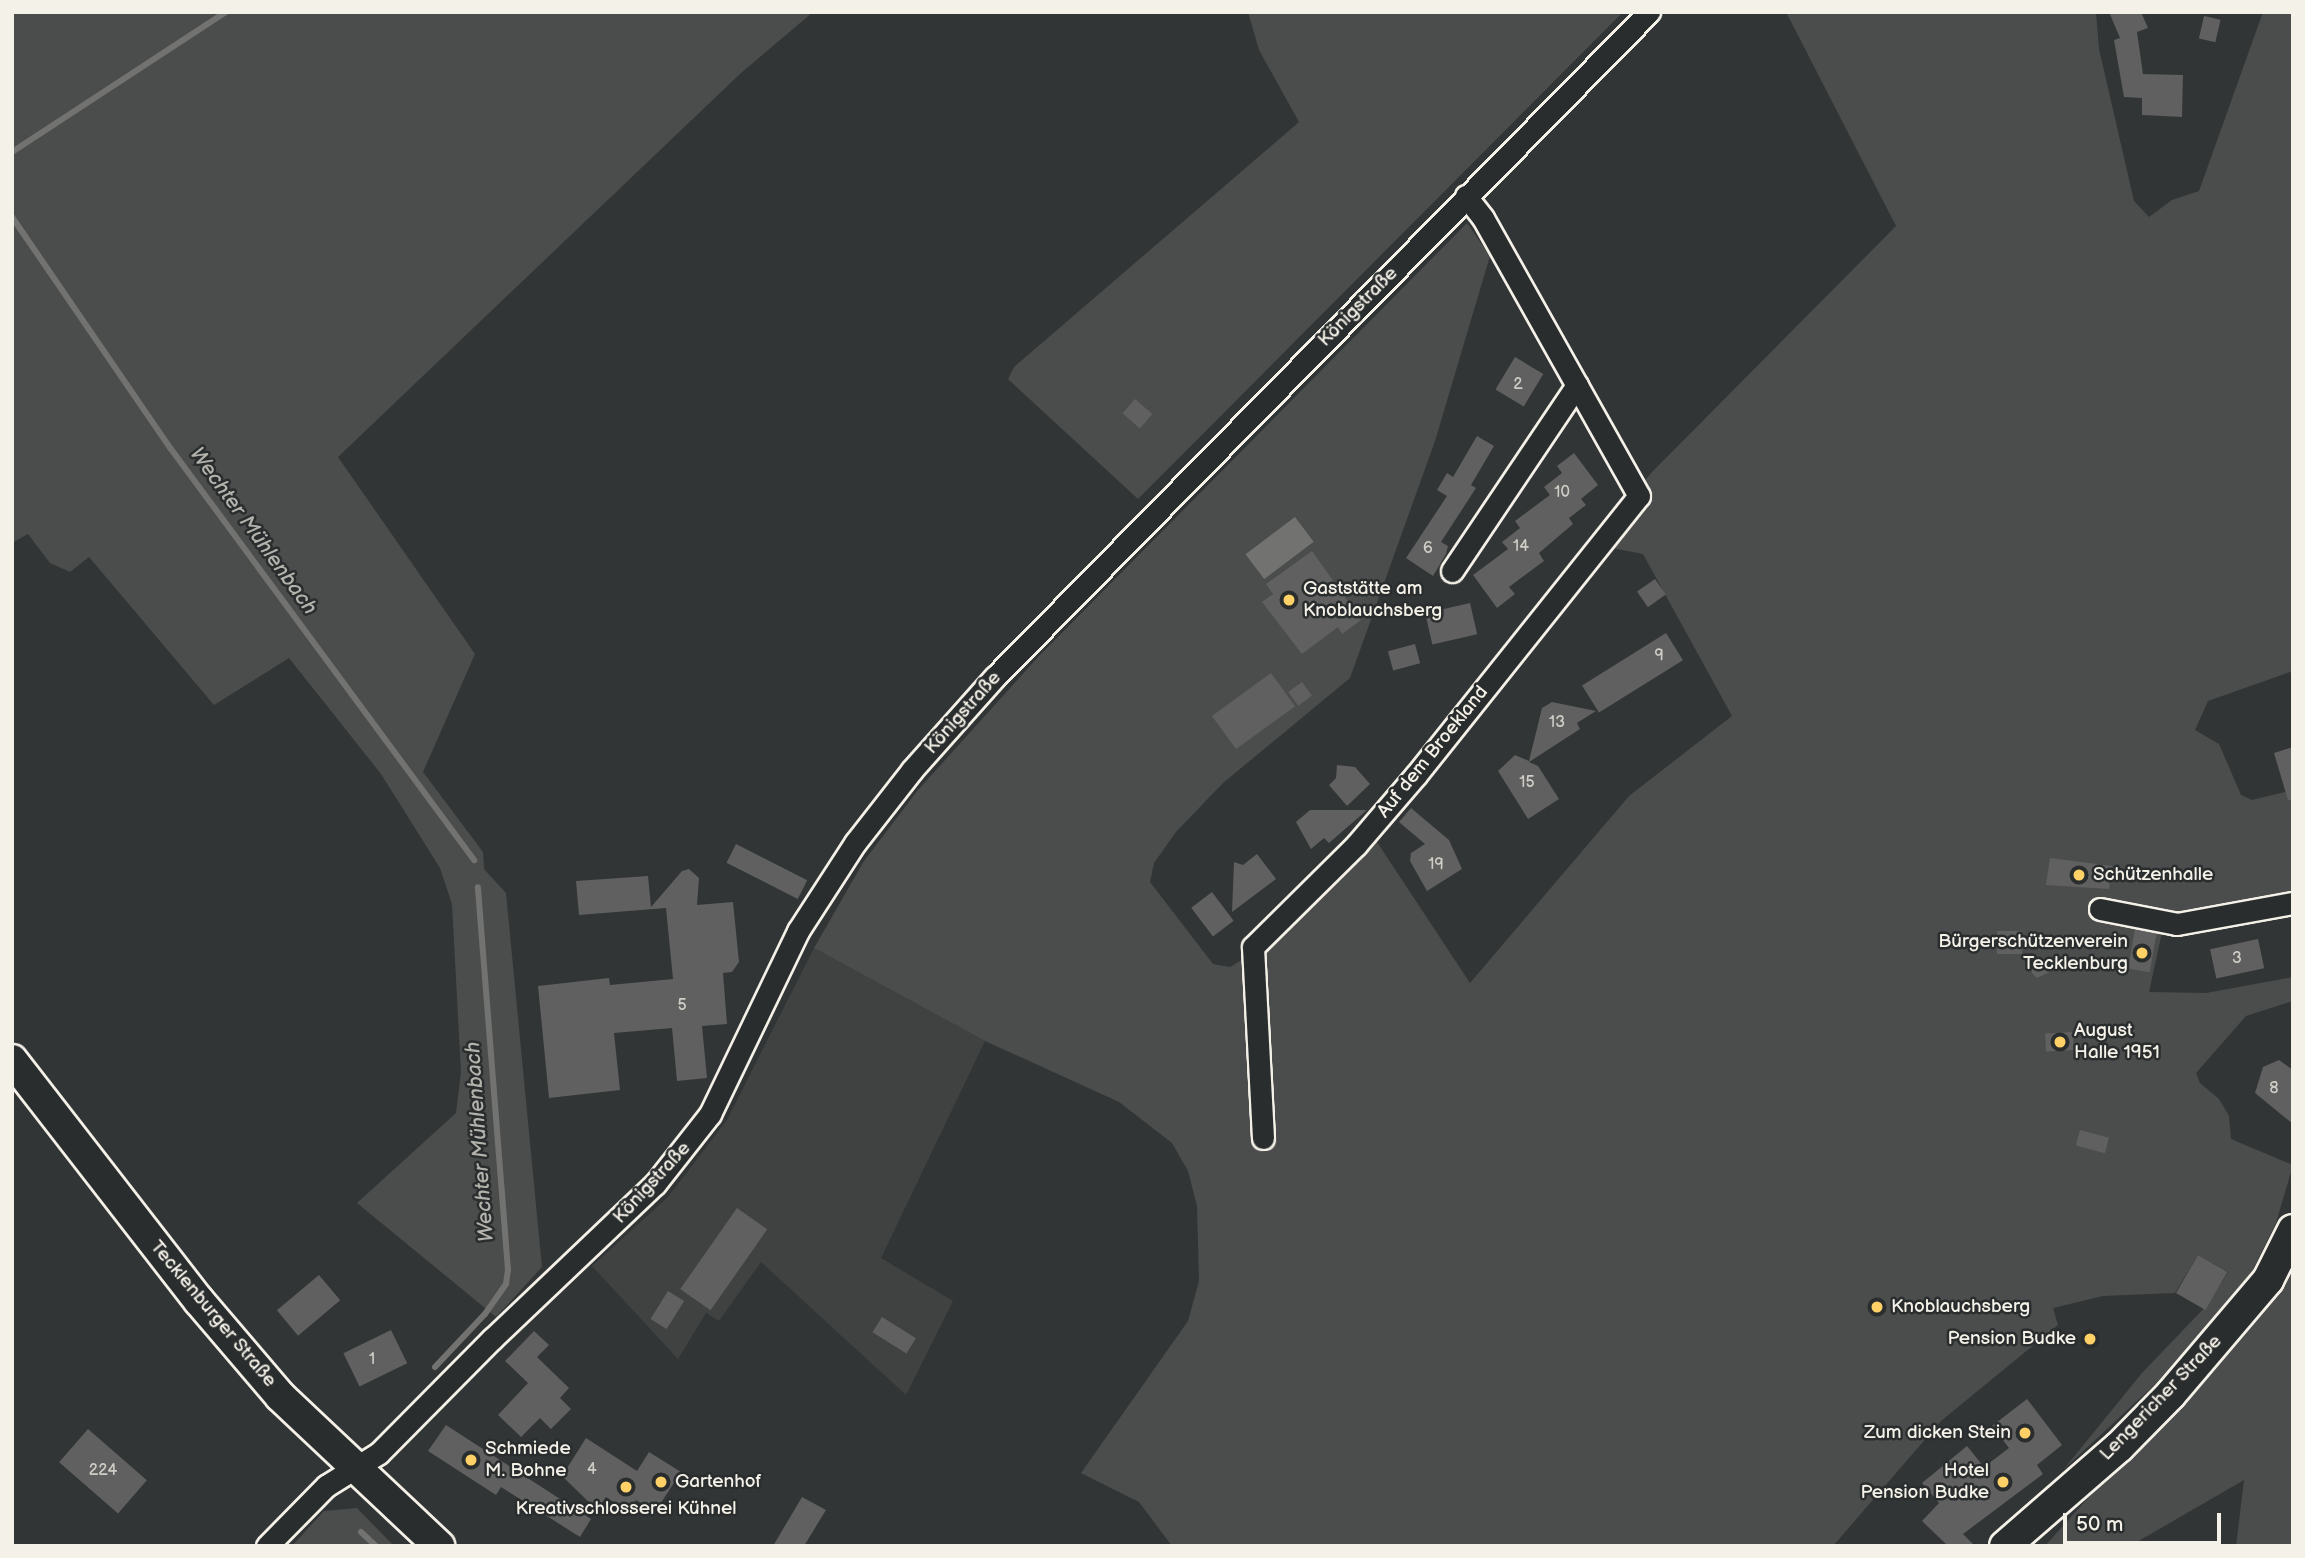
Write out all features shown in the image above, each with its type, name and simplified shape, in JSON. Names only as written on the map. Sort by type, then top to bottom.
[{"type":"main road","name":"Tecklenburger Straße","points":[[12,1060],[200,1301],[280,1396],[354,1469],[439,1546]]},
{"type":"main road","name":"Lengericher Straße","points":[[2005,1546],[2119,1447],[2171,1394],[2246,1308],[2290,1245]]},
{"type":"street","name":"Königstraße","points":[[267,1546],[326,1486],[379,1452],[492,1339],[655,1184],[685,1150],[732,1072],[798,931],[855,843],[912,770],[1005,667],[1649,12]]},
{"type":"street","name":"Auf dem Broekland","points":[[1263,1138],[1253,947],[1356,845],[1637,502],[1636,488],[1483,218],[1466,197]]},
{"type":"street","points":[[1452,570],[1577,384]]},
{"type":"street","points":[[2100,909],[2177,924],[2293,903]]},
{"type":"shaded area","points":[[12,12],[813,12],[741,73],[338,457],[475,654],[423,772],[483,852],[484,869],[506,893],[542,1267],[496,1317],[357,1203],[456,1113],[461,1072],[452,904],[440,868],[381,774],[289,658],[214,705],[89,557],[70,572],[50,563],[28,534],[12,543]]},
{"type":"shaded area","points":[[1248,12],[1623,12],[1138,499],[1008,379],[1014,367],[1299,122],[1259,50]]},
{"type":"shaded area","points":[[1786,12],[2096,12],[2099,49],[2134,201],[2149,217],[2172,200],[2199,191],[2263,12],[2293,12],[2293,671],[2208,701],[2195,730],[2219,744],[2241,795],[2252,800],[2293,790],[2293,897],[2164,923],[2149,992],[2206,993],[2293,977],[2293,1001],[2246,1016],[2196,1073],[2200,1083],[2219,1099],[2229,1116],[2231,1139],[2293,1165],[2276,1223],[2248,1279],[2208,1335],[2064,1469],[2142,1373],[2208,1304],[2228,1272],[2198,1255],[2175,1293],[2103,1296],[2053,1308],[2058,1325],[1941,1421],[1833,1546],[1172,1546],[1139,1502],[1081,1473],[1188,1321],[1199,1281],[1197,1206],[1188,1171],[1172,1143],[1119,1102],[985,1041],[814,948],[864,861],[918,790],[1039,656],[1467,223],[1490,256],[1435,441],[1350,678],[1223,783],[1176,832],[1154,863],[1150,882],[1213,964],[1230,967],[1270,943],[1375,839],[1470,983],[1629,796],[1732,716],[1643,554],[1591,544],[1653,471],[1896,226]]},
{"type":"shaded area","points":[[1295,517],[1314,542],[1264,579],[1245,554]]},
{"type":"shaded area","points":[[814,948],[985,1041],[881,1258],[953,1301],[906,1395],[761,1262],[719,1321],[706,1313],[678,1359],[592,1266],[668,1197],[727,1120]]},
{"type":"shaded area","points":[[2293,1269],[2293,1546],[2236,1546],[2244,1480],[2130,1546],[2045,1546]]},
{"type":"shaded area","points":[[357,1508],[394,1546],[292,1546],[324,1511]]},
{"type":"building","points":[[2109,12],[2141,12],[2148,28],[2137,32],[2143,74],[2183,75],[2182,117],[2142,115],[2142,98],[2124,97],[2114,40],[2120,38]]},
{"type":"building","points":[[2204,16],[2221,20],[2215,42],[2199,38]]},
{"type":"building","points":[[1515,357],[1543,374],[1524,407],[1495,390]]},
{"type":"building","points":[[1135,399],[1152,414],[1140,428],[1123,413]]},
{"type":"building","points":[[1477,436],[1494,446],[1471,485],[1476,488],[1441,542],[1448,546],[1433,576],[1406,558],[1447,496],[1437,490],[1447,473],[1453,477]]},
{"type":"building","points":[[1574,453],[1598,485],[1581,499],[1586,505],[1569,518],[1573,524],[1539,553],[1544,561],[1509,587],[1515,594],[1497,608],[1473,575],[1508,549],[1502,542],[1520,528],[1515,521],[1550,495],[1544,487],[1562,473],[1557,466]]},
{"type":"building","name":"Gaststätte am Knoblauchsberg","points":[[1312,551],[1361,620],[1342,634],[1338,627],[1302,654],[1262,602],[1273,594],[1266,584]]},
{"type":"building","points":[[1655,579],[1666,595],[1648,607],[1637,592]]},
{"type":"building","points":[[1470,603],[1477,634],[1432,645],[1425,613]]},
{"type":"building","points":[[1666,633],[1683,660],[1599,713],[1582,685]]},
{"type":"building","points":[[1415,644],[1420,663],[1393,671],[1388,651]]},
{"type":"building","points":[[1271,673],[1295,706],[1236,749],[1212,716]]},
{"type":"building","points":[[1302,682],[1312,696],[1298,706],[1288,692]]},
{"type":"building","points":[[1552,702],[1596,711],[1577,723],[1580,729],[1529,762],[1538,766],[1559,799],[1528,819],[1498,771],[1515,755],[1529,761],[1542,708]]},
{"type":"building","points":[[2293,747],[2293,800],[2288,800],[2274,753]]},
{"type":"building","points":[[1337,765],[1355,767],[1370,784],[1347,806],[1329,785],[1336,778]]},
{"type":"building","points":[[1411,808],[1449,840],[1462,869],[1427,891],[1410,861],[1411,853],[1425,844],[1399,822]]},
{"type":"building","points":[[1310,810],[1367,810],[1329,843],[1324,838],[1311,849],[1296,822]]},
{"type":"building","points":[[736,844],[807,880],[798,899],[726,863]]},
{"type":"building","points":[[1257,854],[1276,879],[1232,912],[1234,862],[1243,865]]},
{"type":"building","name":"Schützenhalle","points":[[2050,858],[2112,866],[2109,889],[2046,885]]},
{"type":"building","points":[[689,869],[699,878],[697,905],[733,902],[739,962],[732,972],[723,973],[727,1024],[702,1026],[707,1078],[677,1081],[672,1028],[614,1033],[620,1090],[549,1098],[538,986],[609,978],[610,985],[673,979],[666,908],[579,915],[576,881],[648,876],[651,907],[682,871]]},
{"type":"building","points":[[1212,892],[1234,921],[1213,936],[1191,908]]},
{"type":"building","name":"Bürgerschützenverein Tecklenburg","points":[[2135,929],[2157,933],[2150,972],[2128,968]]},
{"type":"building","points":[[1997,931],[2022,931],[2022,954],[1997,954]]},
{"type":"building","points":[[2258,939],[2264,968],[2216,979],[2210,949]]},
{"type":"building","points":[[2031,960],[2044,960],[2050,972],[2037,978],[2032,973]]},
{"type":"building","name":"August Halle 1951","points":[[2073,1032],[2074,1050],[2046,1051],[2045,1033]]},
{"type":"building","points":[[2279,1060],[2293,1070],[2293,1124],[2255,1093],[2263,1067]]},
{"type":"building","points":[[2080,1130],[2109,1138],[2105,1153],[2076,1145]]},
{"type":"building","points":[[737,1208],[767,1229],[711,1310],[680,1289]]},
{"type":"building","points":[[2198,1255],[2227,1272],[2205,1310],[2176,1293]]},
{"type":"building","points":[[319,1275],[340,1300],[298,1336],[277,1310]]},
{"type":"building","points":[[668,1291],[684,1301],[667,1329],[651,1319]]},
{"type":"building","points":[[882,1317],[916,1338],[906,1353],[872,1332]]},
{"type":"building","points":[[391,1330],[407,1363],[360,1386],[343,1353]]},
{"type":"building","points":[[534,1331],[549,1345],[537,1357],[569,1388],[560,1398],[571,1409],[551,1429],[540,1418],[521,1437],[498,1415],[528,1383],[505,1361]]},
{"type":"building","points":[[2027,1399],[2062,1445],[2037,1465],[2043,1474],[1963,1534],[1975,1546],[1948,1546],[1922,1521],[1939,1503],[1922,1483],[1967,1446],[1984,1467],[2009,1448],[1992,1426]]},
{"type":"building","points":[[446,1425],[591,1519],[580,1537],[501,1487],[496,1495],[428,1451]]},
{"type":"building","points":[[88,1429],[147,1480],[118,1513],[59,1462]]},
{"type":"building","points":[[586,1438],[637,1471],[649,1452],[681,1472],[655,1512],[636,1500],[629,1512],[606,1497],[597,1510],[562,1476]]},
{"type":"building","points":[[802,1497],[826,1510],[804,1546],[773,1546]]},
{"type":"waterway","name":"Wechter Mühlenbach","points":[[12,152],[226,12]]},
{"type":"waterway","name":"Wechter Mühlenbach","points":[[12,217],[171,449],[474,860]]},
{"type":"waterway","name":"Wechter Mühlenbach","points":[[435,1367],[485,1314],[506,1284],[508,1270],[478,887]]},
{"type":"waterway","name":"Wechter Mühlenbach","points":[[361,1532],[376,1546]]},
{"type":"place","name":"Gaststätte am Knoblauchsberg","points":[[1289,600]]},
{"type":"place","name":"Schützenhalle","points":[[2079,875]]},
{"type":"place","name":"Bürgerschützenverein Tecklenburg","points":[[2142,953]]},
{"type":"place","name":"August Halle 1951","points":[[2060,1042]]},
{"type":"place","name":"Knoblauchsberg","points":[[1877,1307]]},
{"type":"place","name":"Pension Budke","points":[[2090,1339]]},
{"type":"place","name":"Zum dicken Stein","points":[[2025,1433]]},
{"type":"place","name":"Schmiede M. Bohne","points":[[471,1460]]},
{"type":"place","name":"Gartenhof","points":[[661,1482]]},
{"type":"place","name":"Hotel Pension Budke","points":[[2003,1482]]},
{"type":"place","name":"Kreativschlosserei Kühnel","points":[[626,1487]]}]
